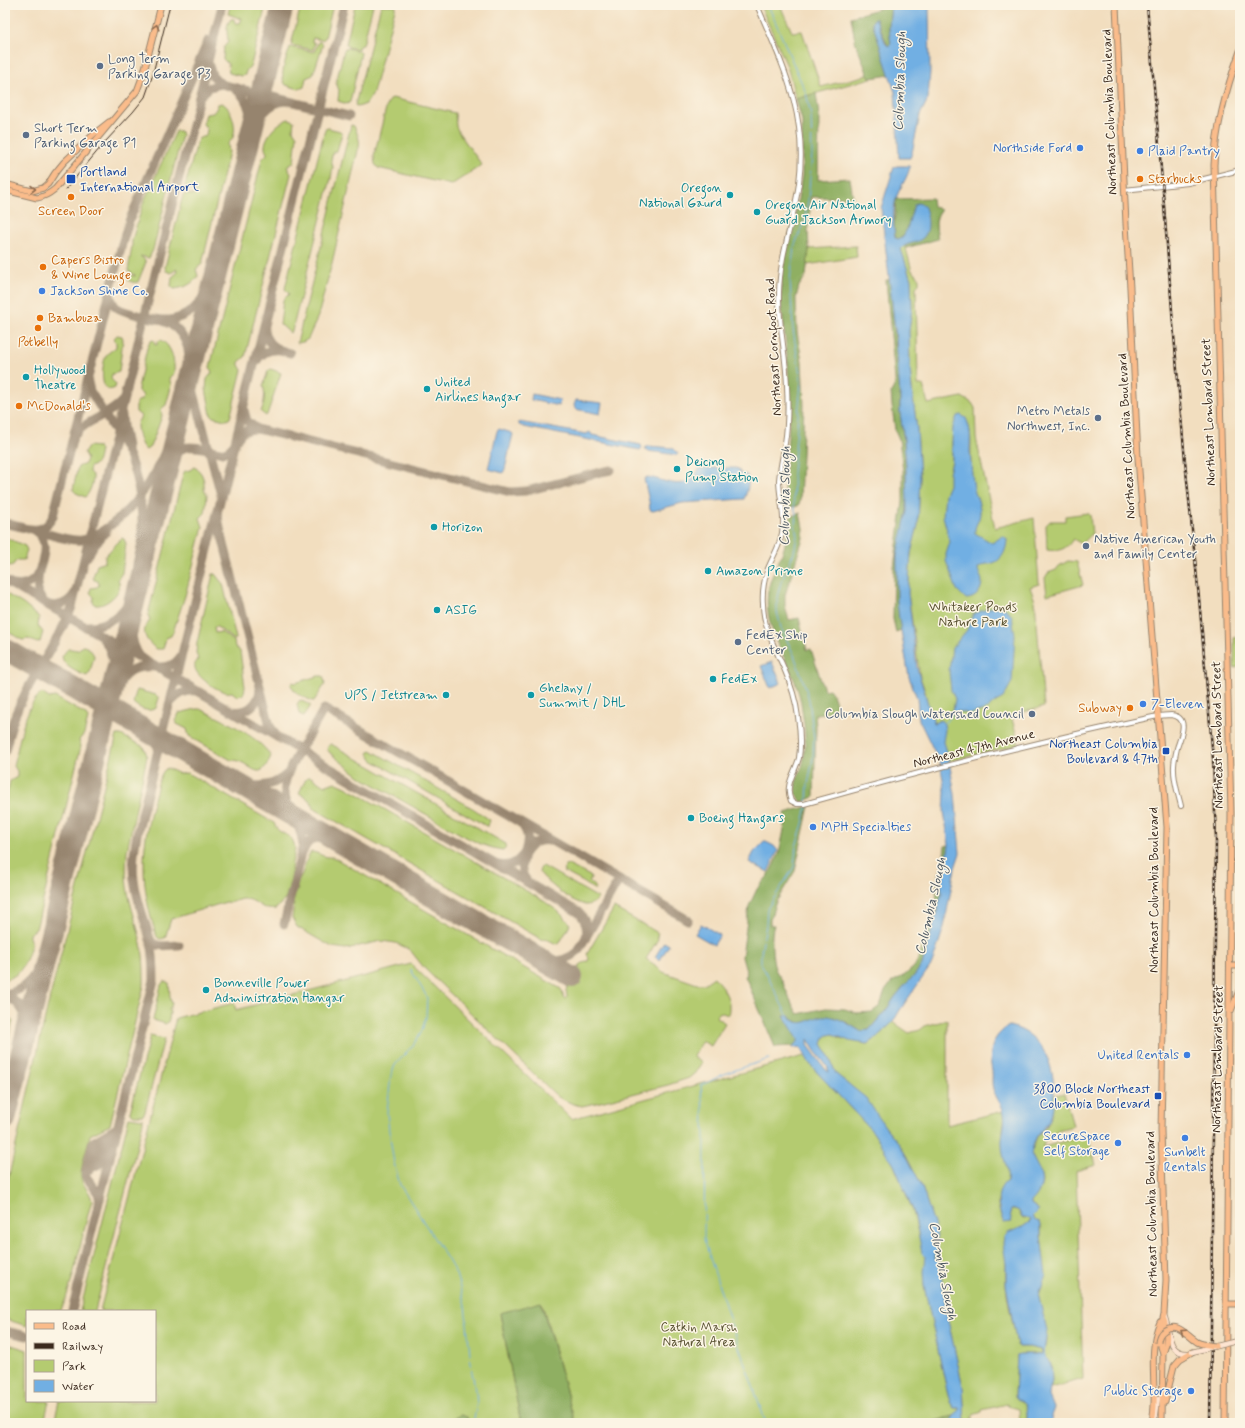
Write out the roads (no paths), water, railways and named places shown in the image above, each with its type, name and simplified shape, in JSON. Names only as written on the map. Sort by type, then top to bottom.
[{"type":"main road","points":[[5,190],[34,198],[42,197],[55,189],[115,118],[137,91],[144,72],[161,5]]},
{"type":"main road","name":"Northeast Columbia Boulevard","points":[[1116,5],[1138,458],[1168,832],[1161,1130],[1166,1280],[1164,1317],[1166,1327],[1166,1348],[1164,1353],[1162,1423]]},
{"type":"main road","name":"Northeast Lombard Street","points":[[1225,1423],[1231,792],[1214,176],[1215,147],[1220,116],[1227,89],[1240,51]]},
{"type":"main road","points":[[5,184],[32,191],[43,188],[48,184],[64,162],[95,133],[115,118]]},
{"type":"main road","points":[[1230,966],[1240,966]]},
{"type":"main road","points":[[1229,1015],[1240,988]]},
{"type":"main road","points":[[1226,1304],[1240,1304]]},
{"type":"main road","points":[[1152,1423],[1154,1405],[1155,1340],[1158,1326],[1164,1317],[1169,1326],[1172,1345],[1180,1352],[1192,1352],[1240,1340]]},
{"type":"main road","points":[[1152,1423],[1156,1414],[1158,1398],[1158,1338],[1163,1331],[1170,1327],[1176,1327],[1199,1343],[1216,1346]]},
{"type":"main road","points":[[1163,1410],[1174,1366],[1180,1359],[1192,1352]]},
{"type":"main road","points":[[1158,1398],[1163,1410]]},
{"type":"street","name":"Northeast Cornfoot Road","points":[[758,5],[782,61],[791,87],[796,110],[800,146],[799,181],[784,250],[779,288],[787,410],[786,436],[779,480],[783,529],[778,548],[766,576],[762,604],[767,629],[789,680],[798,715],[800,734],[799,753],[788,788],[790,799],[794,803]]},
{"type":"street","points":[[1124,190],[1184,184],[1240,170]]},
{"type":"street","name":"Northeast 47th Avenue","points":[[794,803],[804,804],[954,764],[1159,716]]},
{"type":"street","points":[[1159,716],[1174,716],[1180,720],[1183,727],[1183,734],[1177,748],[1174,766],[1175,781],[1181,806]]},
{"type":"water","points":[[891,5],[929,5],[930,72],[928,99],[920,115],[910,158],[899,158],[895,92],[872,22],[876,19],[886,44],[888,46],[891,44],[889,28]]},
{"type":"water","points":[[894,167],[910,167],[895,202],[895,238],[902,238],[907,229],[914,205],[917,203],[926,209],[928,220],[928,228],[925,236],[922,239],[901,249],[911,280],[912,309],[909,331],[910,367],[917,429],[920,477],[918,525],[911,553],[908,593],[917,668],[934,723],[941,720],[944,724],[945,730],[943,742],[949,761],[955,794],[960,853],[955,868],[944,927],[932,964],[893,1022],[867,1044],[849,1041],[833,1034],[824,1038],[822,1044],[828,1054],[836,1074],[866,1098],[886,1128],[898,1142],[921,1184],[936,1230],[938,1249],[935,1259],[939,1261],[947,1316],[963,1387],[965,1423],[950,1423],[955,1414],[960,1410],[959,1408],[954,1408],[950,1402],[924,1286],[923,1272],[925,1256],[922,1253],[913,1210],[894,1165],[873,1132],[813,1068],[800,1047],[793,1048],[793,1046],[798,1042],[798,1039],[784,1016],[790,1016],[794,1021],[803,1023],[817,1017],[827,1016],[836,1018],[860,1031],[869,1030],[922,965],[942,893],[941,884],[949,845],[944,812],[945,791],[940,763],[919,720],[917,698],[909,677],[897,601],[897,556],[907,511],[906,466],[900,413],[896,338],[881,208]],"holes":[[[808,1039],[827,1066],[829,1072],[808,1045]]]},
{"type":"water","points":[[532,394],[560,400],[559,406],[531,400]]},
{"type":"water","points":[[576,400],[602,403],[600,414],[575,409],[574,405]]},
{"type":"water","points":[[961,415],[966,418],[969,427],[973,484],[980,507],[980,516],[975,528],[975,533],[992,543],[1003,536],[1007,539],[1005,550],[999,559],[993,563],[983,565],[978,568],[982,581],[981,588],[978,594],[970,599],[966,599],[957,590],[946,561],[946,554],[950,542],[943,516],[945,494],[949,485],[949,473],[952,461],[953,427],[957,416]]},
{"type":"water","points":[[519,422],[586,434],[590,432],[592,435],[641,445],[642,448],[640,450],[524,427],[519,425]]},
{"type":"water","points":[[499,429],[513,434],[503,473],[488,469],[497,431]]},
{"type":"water","points":[[648,446],[673,448],[678,453],[677,455],[647,451],[645,448]]},
{"type":"water","points":[[700,468],[739,469],[740,473],[747,475],[748,478],[748,487],[744,499],[682,503],[653,511],[650,510],[644,479],[647,477],[680,483],[690,480]]},
{"type":"water","points":[[993,607],[1005,608],[1012,616],[1015,635],[1012,682],[1003,698],[987,709],[970,714],[958,711],[952,716],[955,699],[951,690],[949,671],[952,648],[967,630],[973,614]]},
{"type":"water","points":[[772,662],[781,683],[770,688],[761,666]]},
{"type":"water","points":[[764,842],[774,846],[778,851],[768,872],[749,862],[754,852]]},
{"type":"water","points":[[701,924],[720,935],[714,945],[695,934]]},
{"type":"water","points":[[664,942],[669,945],[660,960],[655,957]]},
{"type":"water","points":[[1009,1026],[1023,1031],[1034,1038],[1042,1048],[1048,1060],[1054,1086],[1054,1100],[1051,1117],[1037,1136],[1031,1153],[1039,1169],[1042,1181],[1037,1195],[1031,1204],[1039,1210],[1032,1216],[1034,1220],[1040,1222],[1041,1224],[1046,1275],[1039,1298],[1047,1330],[1044,1353],[1051,1365],[1052,1381],[1049,1396],[1054,1408],[1051,1416],[1052,1423],[1027,1423],[1026,1407],[1015,1396],[1017,1356],[1019,1354],[1042,1354],[1042,1350],[1029,1347],[1019,1347],[1017,1345],[1006,1285],[1006,1264],[1003,1243],[1004,1237],[1008,1233],[1031,1221],[1029,1218],[1022,1218],[1019,1211],[1015,1209],[1011,1210],[1010,1214],[1012,1222],[1004,1223],[1000,1213],[998,1201],[1000,1190],[1007,1181],[1007,1177],[1002,1145],[1004,1118],[1002,1108],[992,1087],[991,1051],[995,1040],[1003,1030]]},
{"type":"waterway","name":"Columbia Slough","points":[[768,5],[806,93],[811,115],[812,154],[808,201],[805,218],[794,247],[790,281],[793,329],[801,382],[793,473],[794,507],[796,514],[795,525],[797,536],[794,552],[781,582],[777,597],[777,612],[781,628],[794,655],[809,700],[814,738],[807,802]]},
{"type":"waterway","points":[[944,723],[952,716]]},
{"type":"waterway","name":"Columbia Slough","points":[[788,1017],[761,963],[761,953],[767,909],[794,867],[796,846],[807,805]]},
{"type":"waterway","points":[[411,970],[427,997],[426,1017],[422,1030],[414,1044],[395,1065],[391,1075],[387,1112],[389,1131],[394,1163],[400,1185],[456,1274],[465,1305],[472,1373],[476,1390],[477,1405],[473,1423]]},
{"type":"waterway","points":[[766,1423],[734,1333],[704,1239],[705,1135],[701,1086],[723,1074],[769,1059]]},
{"type":"tram line","points":[[66,189],[145,97],[152,77],[170,5]]},
{"type":"railway","points":[[1147,5],[1173,324],[1213,759],[1216,840],[1210,1423]]},
{"type":"place","name":"Long Term Parking Garage P3","points":[[100,66]]},
{"type":"place","name":"Short Term Parking Garage P1","points":[[26,135]]},
{"type":"place","name":"Northside Ford","points":[[1080,148]]},
{"type":"place","name":"Plaid Pantry","points":[[1140,151]]},
{"type":"place","name":"Portland International Airport","points":[[71,179]]},
{"type":"place","name":"Starbucks","points":[[1140,179]]},
{"type":"place","name":"Oregon National Gaurd","points":[[730,195]]},
{"type":"place","name":"Screen Door","points":[[71,197]]},
{"type":"place","name":"Oregon Air National Guard Jackson Armory","points":[[757,212]]},
{"type":"place","name":"Capers Bistro & Wine Lounge","points":[[43,267]]},
{"type":"place","name":"Jackson Shine Co.","points":[[42,291]]},
{"type":"place","name":"Bambuza","points":[[40,318]]},
{"type":"place","name":"Potbelly","points":[[38,328]]},
{"type":"place","name":"Hollywood Theatre","points":[[26,377]]},
{"type":"place","name":"United Airlines hangar","points":[[427,389]]},
{"type":"place","name":"McDonald's","points":[[19,406]]},
{"type":"place","name":"Metro Metals Northwest, Inc.","points":[[1098,418]]},
{"type":"place","name":"Deicing Pump Station","points":[[677,469]]},
{"type":"place","name":"Horizon","points":[[434,527]]},
{"type":"place","name":"Native American Youth and Family Center","points":[[1086,546]]},
{"type":"place","name":"Amazon Prime","points":[[708,571]]},
{"type":"place","name":"ASIG","points":[[437,610]]},
{"type":"place","name":"FedEx Ship Center","points":[[738,642]]},
{"type":"place","name":"FedEx","points":[[713,679]]},
{"type":"place","name":"UPS / Jetstream","points":[[446,695]]},
{"type":"place","name":"Ghelany / Summit / DHL","points":[[531,695]]},
{"type":"place","name":"7-Eleven","points":[[1143,704]]},
{"type":"place","name":"Subway","points":[[1130,708]]},
{"type":"place","name":"Columbia Slough Watershed Council","points":[[1032,714]]},
{"type":"place","name":"Northeast Columbia Boulevard & 47th","points":[[1166,751]]},
{"type":"place","name":"Boeing Hangars","points":[[691,818]]},
{"type":"place","name":"MPH Specialties","points":[[813,827]]},
{"type":"place","name":"Bonneville Power Administration Hangar","points":[[206,990]]},
{"type":"place","name":"United Rentals","points":[[1187,1055]]},
{"type":"place","name":"3800 Block Northeast Columbia Boulevard","points":[[1158,1096]]},
{"type":"place","name":"Sunbelt Rentals","points":[[1185,1138]]},
{"type":"place","name":"SecureSpace Self Storage","points":[[1118,1143]]},
{"type":"place","name":"Public Storage","points":[[1191,1391]]},
{"type":"park label","name":"Whitaker Ponds Nature Park","points":[[973,614]]},
{"type":"park label","name":"Catkin Marsh Natural Area","points":[[699,1334]]}]
